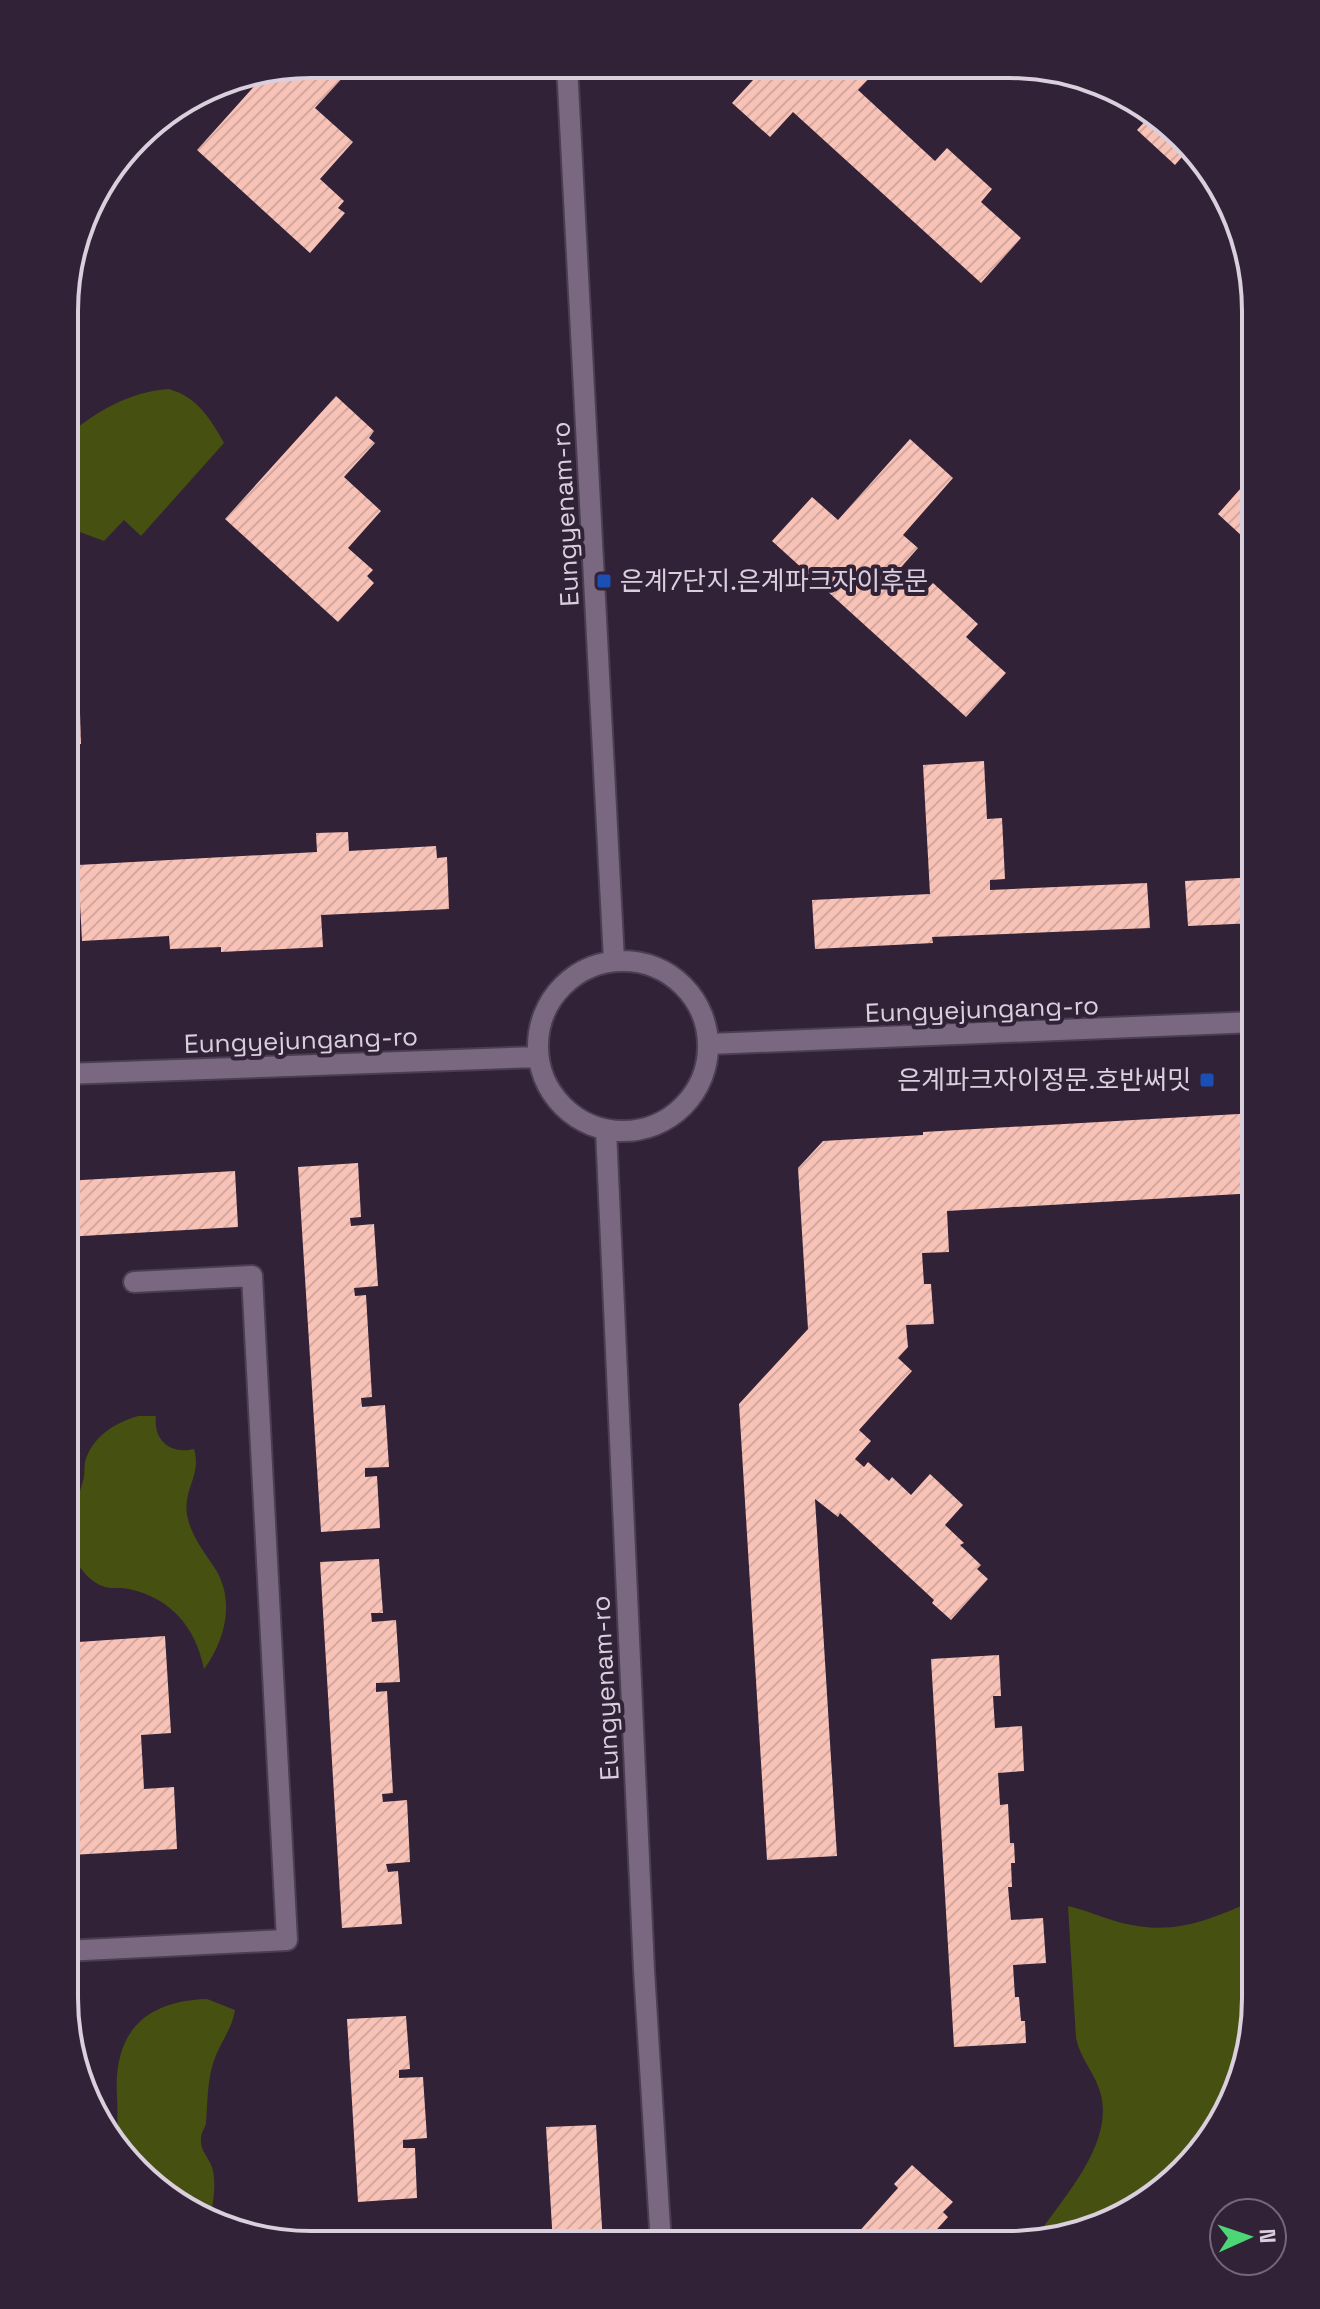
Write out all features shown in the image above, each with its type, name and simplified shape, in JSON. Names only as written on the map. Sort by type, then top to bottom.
[{"type":"street","name":"Eungyenam-ro","points":[[568,78],[614,960]]},
{"type":"street","points":[[614,960],[642,962],[669,973],[680,982],[690,992],[704,1016],[709,1044],[706,1070],[695,1093],[678,1112],[656,1125],[631,1131],[606,1130],[581,1121],[561,1104],[546,1082],[538,1057],[539,1030],[548,1004],[565,983],[588,967],[614,960]]},
{"type":"street","name":"Eungyejungang-ro","points":[[709,1044],[1242,1023]]},
{"type":"street","name":"Eungyejungang-ro","points":[[78,1074],[538,1057]]},
{"type":"street","name":"Eungyenam-ro","points":[[606,1130],[644,1954],[660,2231]]},
{"type":"street","points":[[78,1950],[287,1940],[252,1276],[134,1282]]},
{"type":"green space","points":[[169,389],[187,397],[208,417],[224,443],[141,536],[124,520],[104,541],[78,531],[78,428],[114,404]]},
{"type":"green space","points":[[138,1416],[156,1416],[157,1432],[165,1444],[178,1450],[194,1449],[196,1467],[186,1506],[187,1515],[195,1537],[222,1582],[226,1608],[222,1634],[204,1669],[195,1640],[169,1607],[144,1593],[98,1584],[78,1564],[78,1494],[85,1462],[99,1438]]},
{"type":"green space","points":[[1068,1906],[1122,1923],[1158,1928],[1191,1924],[1242,1906],[1242,2013],[1230,2073],[1203,2128],[1163,2173],[1139,2192],[1084,2219],[1043,2228],[1084,2169],[1100,2132],[1103,2114],[1099,2087],[1076,2038]]},
{"type":"green space","points":[[207,1999],[235,2010],[213,2063],[206,2124],[201,2136],[214,2180],[212,2208],[181,2192],[157,2173],[119,2130],[117,2075],[120,2055],[127,2039],[136,2025],[149,2014],[185,2001]]},
{"type":"building","points":[[296,78],[342,78],[315,108],[353,142],[320,179],[344,201],[338,208],[345,213],[310,253],[197,150],[256,85]]},
{"type":"building","points":[[755,78],[869,78],[858,90],[935,161],[947,148],[992,189],[981,202],[1021,238],[981,283],[793,112],[770,137],[732,103]]},
{"type":"building","points":[[1145,122],[1183,156],[1175,165],[1137,130]]},
{"type":"building","points":[[336,396],[374,431],[369,438],[375,443],[344,477],[381,511],[348,548],[373,570],[367,576],[374,583],[338,622],[225,519]]},
{"type":"building","points":[[910,439],[953,478],[903,535],[918,548],[896,573],[921,596],[933,583],[978,624],[966,637],[1006,673],[966,717],[772,541],[812,497],[838,520]]},
{"type":"building","points":[[1242,487],[1242,536],[1218,514]]},
{"type":"building","points":[[78,713],[80,713],[81,744],[78,744]]},
{"type":"building","points":[[984,761],[987,819],[1002,818],[1005,879],[990,880],[990,890],[1147,883],[1150,928],[932,937],[933,943],[815,949],[812,900],[930,894],[923,765]]},
{"type":"building","points":[[348,832],[349,851],[436,846],[437,858],[447,857],[449,909],[321,915],[323,947],[221,952],[221,947],[170,949],[169,936],[82,941],[78,865],[317,852],[316,833]]},
{"type":"building","points":[[1242,878],[1242,924],[1188,926],[1185,881]]},
{"type":"building","points":[[1242,1114],[1242,1194],[947,1211],[949,1252],[922,1253],[924,1284],[931,1284],[934,1324],[906,1325],[908,1347],[898,1358],[912,1371],[859,1430],[871,1441],[855,1459],[864,1467],[868,1462],[889,1481],[892,1477],[911,1495],[930,1474],[963,1505],[945,1525],[964,1543],[960,1545],[981,1565],[977,1569],[988,1579],[951,1620],[932,1603],[934,1600],[840,1513],[838,1517],[815,1499],[837,1856],[767,1860],[739,1404],[808,1329],[798,1168],[823,1141],[923,1135],[923,1132]]},
{"type":"building","points":[[358,1163],[361,1217],[350,1218],[351,1226],[374,1224],[378,1286],[354,1288],[355,1296],[366,1295],[372,1397],[361,1398],[362,1407],[385,1405],[389,1467],[365,1468],[365,1477],[377,1476],[380,1528],[321,1532],[298,1167]]},
{"type":"building","points":[[235,1171],[238,1227],[78,1236],[78,1180]]},
{"type":"building","points":[[379,1559],[383,1613],[371,1613],[372,1622],[396,1620],[400,1682],[376,1683],[376,1692],[387,1691],[393,1793],[382,1794],[383,1802],[407,1800],[410,1862],[386,1864],[388,1872],[398,1871],[402,1924],[342,1928],[320,1562]]},
{"type":"building","points":[[165,1636],[171,1733],[141,1735],[144,1789],[174,1787],[177,1849],[78,1855],[78,1642]]},
{"type":"building","points":[[999,1655],[1001,1696],[993,1696],[995,1728],[1022,1726],[1024,1771],[998,1773],[1000,1805],[1008,1804],[1010,1843],[1014,1843],[1012,1887],[1008,1887],[1011,1920],[1043,1918],[1046,1963],[1013,1965],[1015,1997],[1019,1997],[1021,2021],[1025,2021],[1026,2043],[954,2047],[931,1659]]},
{"type":"building","points":[[406,2016],[410,2069],[399,2070],[399,2078],[423,2077],[427,2138],[403,2140],[403,2148],[415,2148],[417,2198],[358,2202],[347,2019]]},
{"type":"building","points":[[596,2125],[602,2231],[552,2231],[546,2127]]},
{"type":"building","points":[[912,2165],[953,2202],[943,2212],[948,2217],[935,2231],[860,2231],[898,2188],[894,2184]]},
{"type":"place","name":"은계7단지.은계파크자이후문","points":[[604,581]]},
{"type":"place","name":"은계파크자이정문.호반써밋","points":[[1207,1080]]}]
